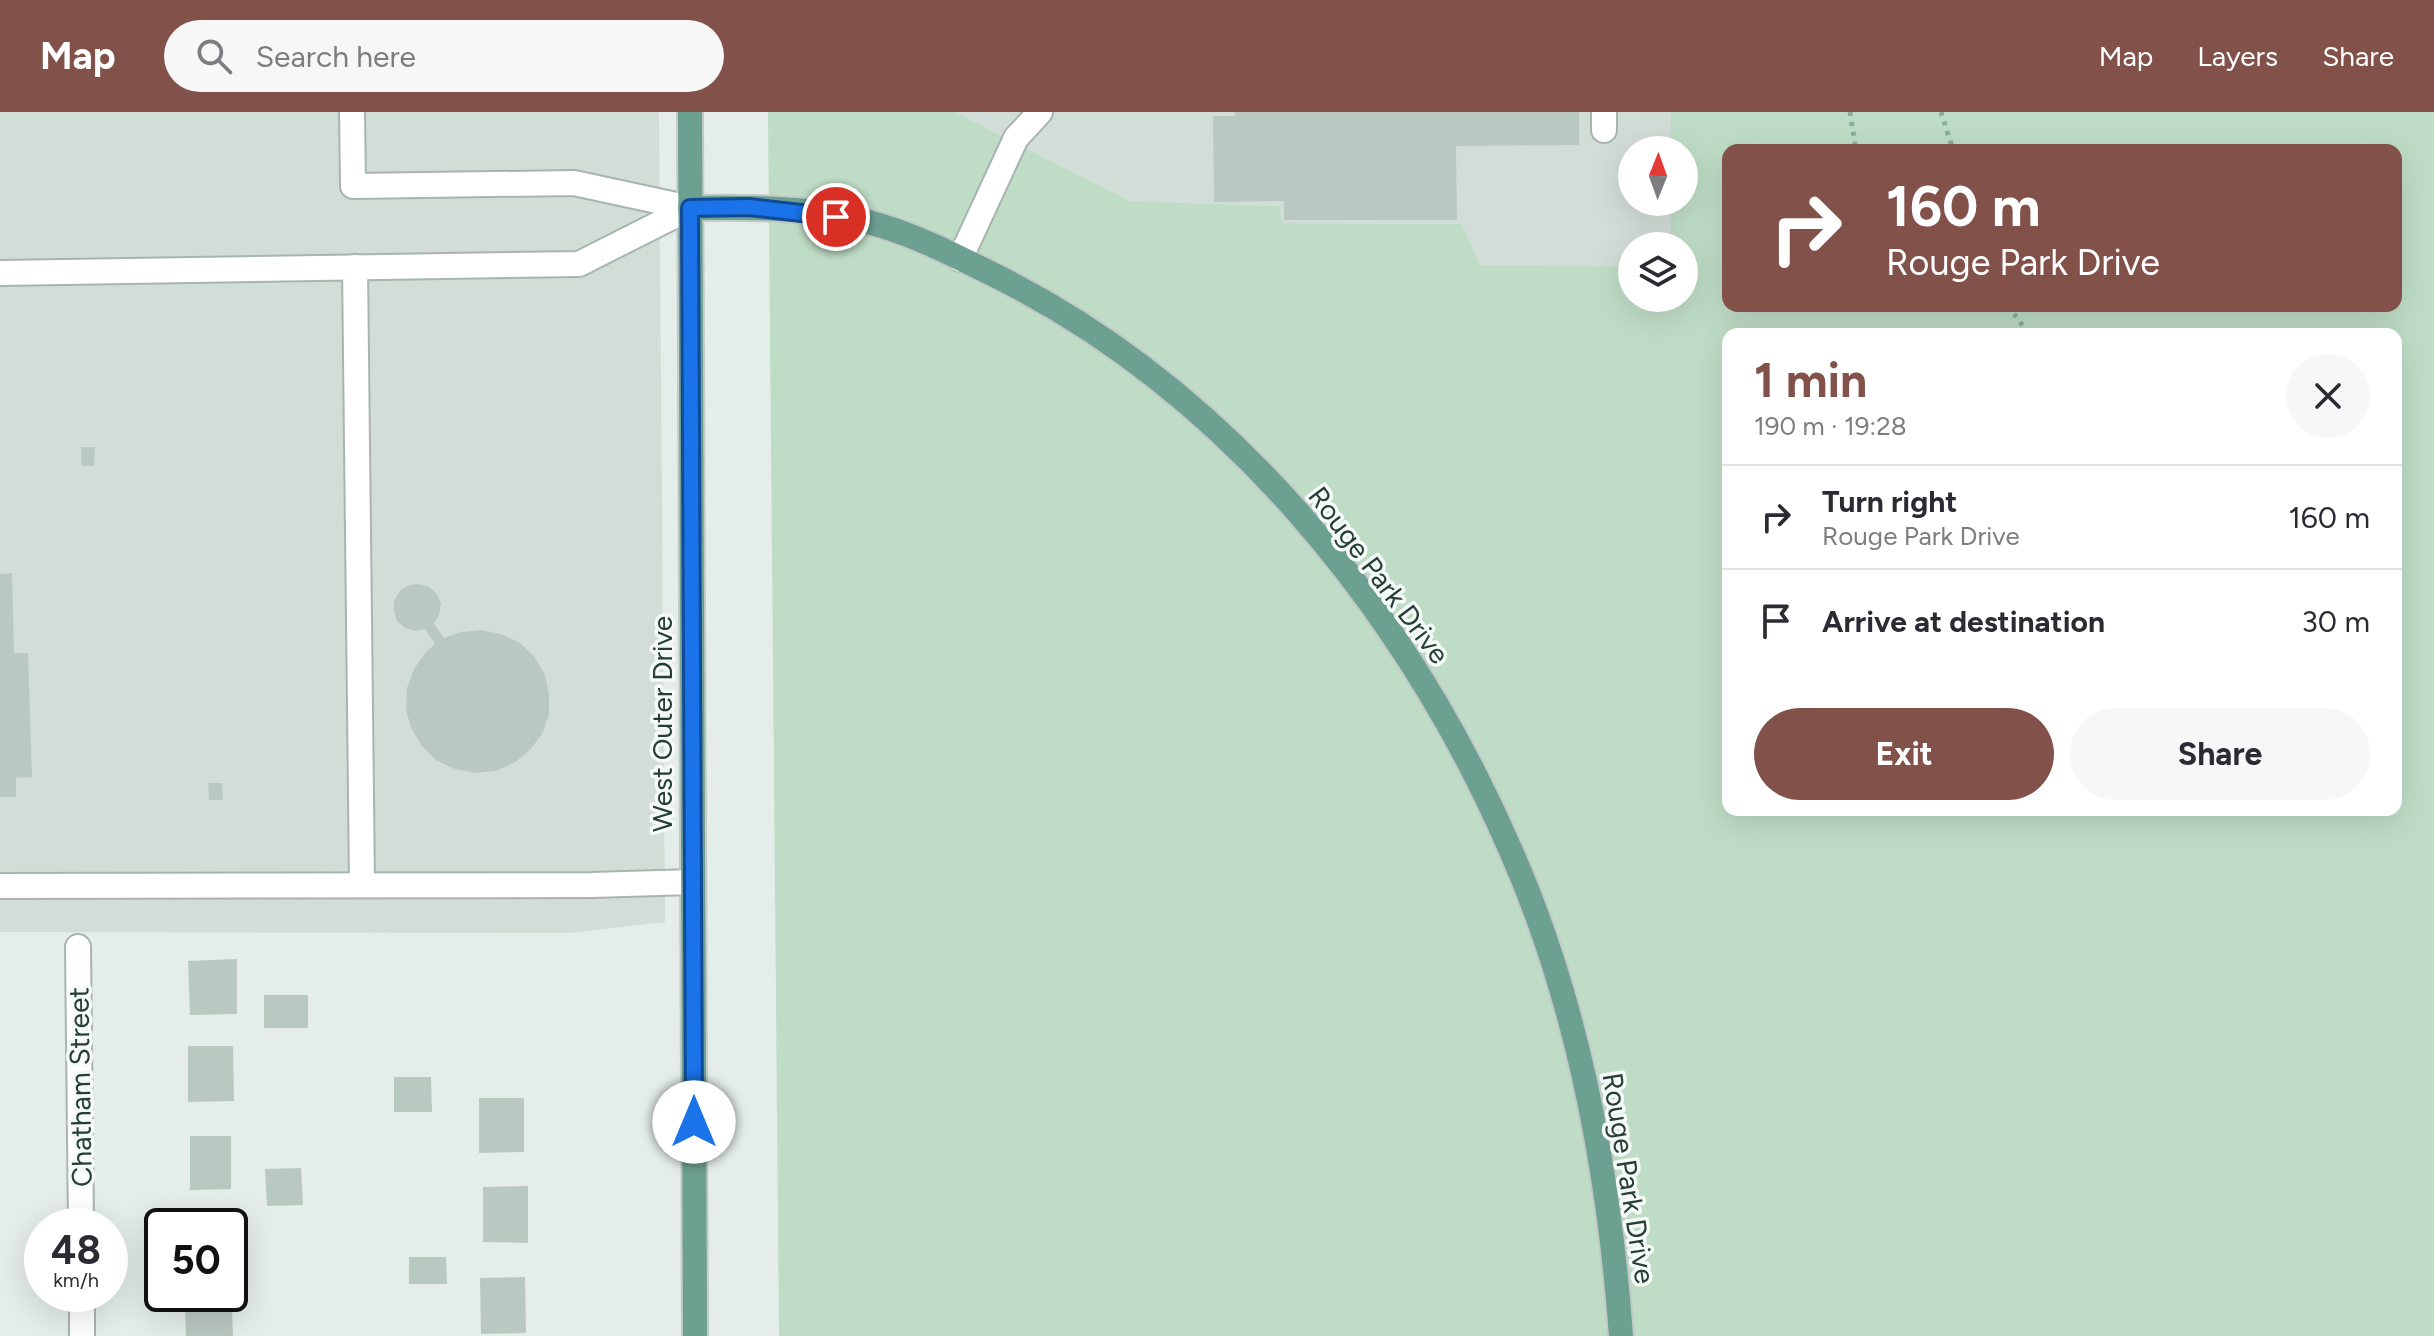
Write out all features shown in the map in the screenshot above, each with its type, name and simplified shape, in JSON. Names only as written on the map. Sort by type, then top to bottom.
[{"type":"main road","name":"West Outer Drive","points":[[690,112],[695,1336]]},
{"type":"main road","name":"Rouge Park Drive","points":[[690,208],[749,207],[815,212],[879,225],[925,241],[1020,287],[1093,332],[1162,382],[1226,437],[1285,498],[1344,569],[1438,706],[1472,767],[1512,853],[1545,941],[1572,1031],[1593,1120],[1617,1271],[1621,1336]]},
{"type":"street","points":[[352,112],[353,186],[574,183],[690,208]]},
{"type":"street","points":[[960,259],[1016,138],[1040,112]]},
{"type":"street","points":[[0,273],[579,264],[690,208]]},
{"type":"street","points":[[355,267],[362,884]]},
{"type":"street","points":[[0,886],[592,885],[693,882]]},
{"type":"street","name":"Chatham Street","points":[[78,947],[81,1208]]},
{"type":"street","points":[[82,1312],[82,1336]]},
{"type":"path","points":[[1850,112],[1855,144]]},
{"type":"path","points":[[1941,112],[1951,144]]},
{"type":"shaded area","points":[[0,112],[659,112],[665,922],[569,933],[0,932]]},
{"type":"shaded area","points":[[955,112],[1671,112],[1671,136],[1618,136],[1618,216],[1671,216],[1671,232],[1618,232],[1618,266],[1480,265],[1461,224],[1281,223],[1279,206],[1130,201]]},
{"type":"green space","points":[[768,112],[955,112],[1130,201],[1279,206],[1282,223],[1462,224],[1480,265],[1618,266],[1618,312],[1698,312],[1698,232],[1671,232],[1671,216],[1698,216],[1698,136],[1671,136],[1671,112],[2434,112],[2434,1336],[779,1336]]},
{"type":"building","points":[[1235,112],[1579,112],[1579,145],[1456,146],[1457,220],[1284,220],[1284,201],[1214,202],[1213,116],[1235,116]]},
{"type":"building","points":[[81,447],[95,447],[94,466],[81,466]]},
{"type":"building","points":[[12,573],[14,653],[28,653],[32,777],[16,778],[16,797],[0,797],[0,574]]},
{"type":"building","points":[[419,584],[437,594],[441,604],[434,624],[444,638],[481,630],[501,634],[520,643],[534,656],[545,675],[549,715],[542,734],[530,750],[514,763],[495,771],[475,773],[455,769],[436,760],[422,746],[411,728],[406,709],[407,688],[414,669],[435,644],[425,629],[415,631],[397,621],[394,600],[409,585]]},
{"type":"building","points":[[208,783],[222,783],[223,800],[209,800]]},
{"type":"building","points":[[237,959],[237,1014],[190,1015],[188,961]]},
{"type":"building","points":[[264,995],[308,995],[308,1028],[264,1028]]},
{"type":"building","points":[[188,1046],[233,1046],[234,1101],[188,1102]]},
{"type":"building","points":[[394,1077],[431,1077],[432,1112],[394,1112]]},
{"type":"building","points":[[479,1098],[524,1098],[524,1152],[479,1153]]},
{"type":"building","points":[[190,1136],[231,1136],[231,1189],[190,1190]]},
{"type":"building","points":[[301,1168],[303,1205],[267,1206],[265,1169]]},
{"type":"building","points":[[528,1186],[528,1243],[483,1242],[483,1187]]},
{"type":"building","points":[[409,1257],[446,1257],[447,1284],[409,1284]]},
{"type":"building","points":[[525,1277],[526,1333],[481,1334],[480,1278]]},
{"type":"building","points":[[185,1312],[232,1312],[233,1336],[186,1336]]},
{"type":"route","points":[[694,1122],[690,208],[749,207],[815,212],[836,217]]}]
